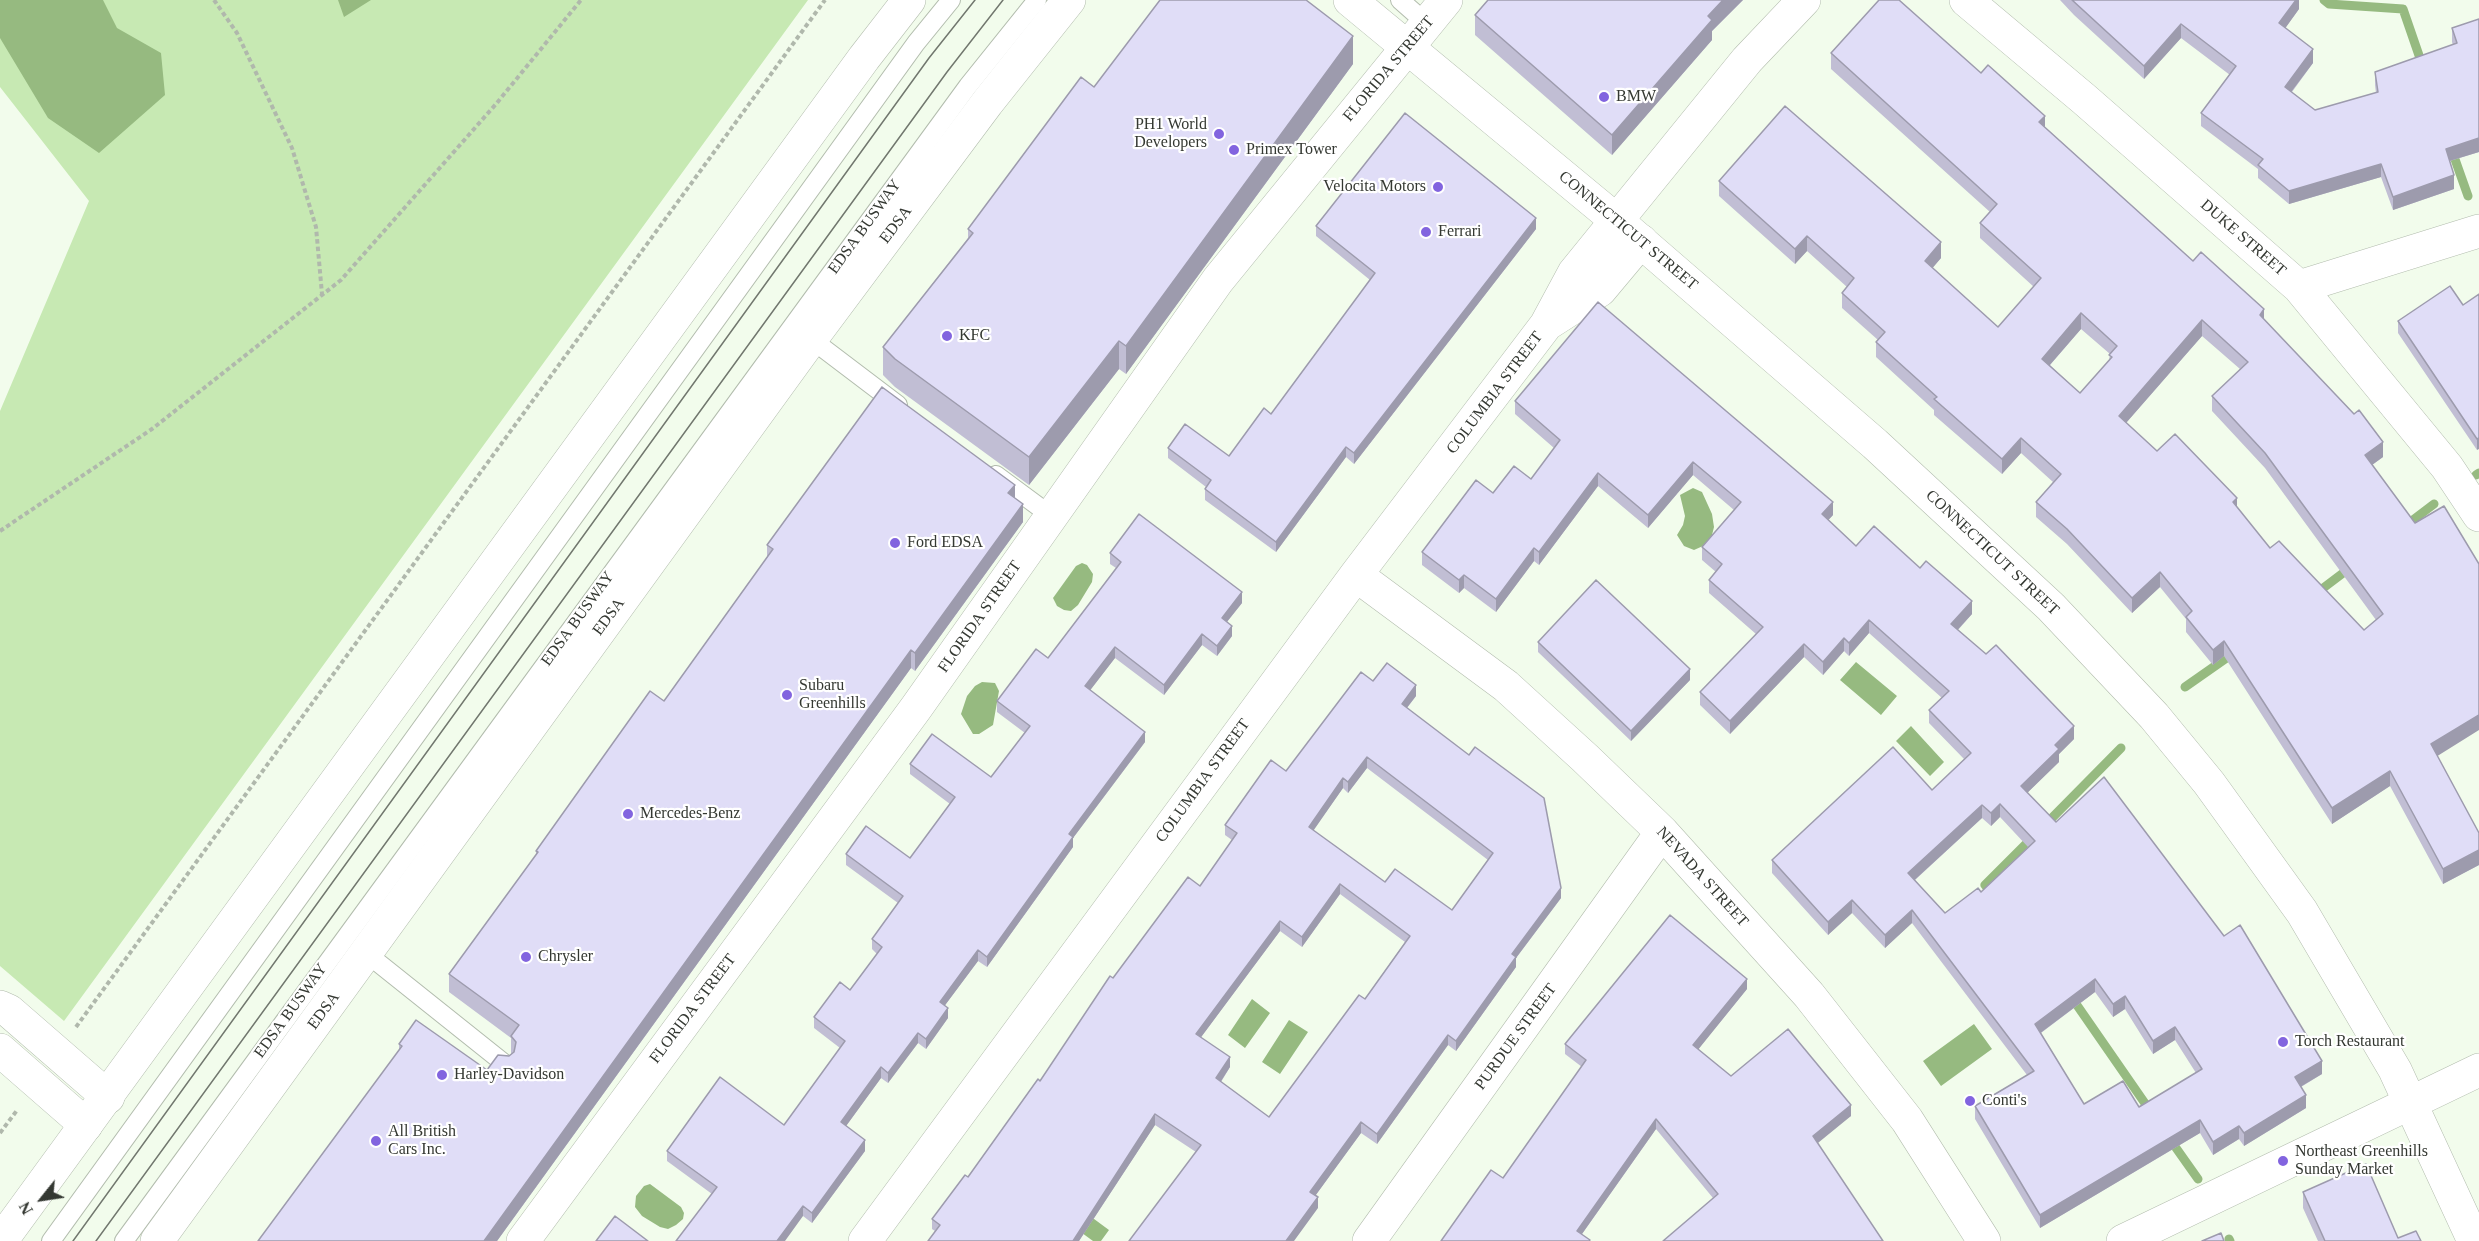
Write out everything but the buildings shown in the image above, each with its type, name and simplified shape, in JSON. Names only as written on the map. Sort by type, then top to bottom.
[{"type":"main road","points":[[1,1241],[850,77],[909,0]]},
{"type":"main road","name":"EDSA","points":[[157,1241],[811,339],[987,103],[1069,0]]},
{"type":"main road","name":"CONNECTICUT STREET","points":[[1350,0],[1426,23],[1616,220],[1875,444],[2051,607],[2154,716],[2210,783],[2302,912],[2395,1070],[2474,1241]]},
{"type":"main road","name":"COLUMBIA STREET","points":[[865,1241],[1356,575],[1546,325],[1574,273],[1747,60],[1804,0]]},
{"type":"main road","name":"DUKE STREET","points":[[1966,0],[2084,99],[2299,287],[2446,467],[2479,515]]},
{"type":"main road","name":"FLORIDA STREET","points":[[523,1241],[590,1131],[916,708],[1218,280],[1426,23]]},
{"type":"main road","points":[[2299,287],[2479,231]]},
{"type":"main road","name":"COLUMBIA STREET","points":[[1546,325],[1600,290],[1641,241]]},
{"type":"main road","name":"NEVADA STREET","points":[[1356,575],[1506,686],[1662,832],[1816,1004],[1907,1120],[1984,1241]]},
{"type":"main road","name":"PURDUE STREET","points":[[1369,1241],[1662,832]]},
{"type":"main road","points":[[0,1007],[9,1011],[56,1055],[108,1097]]},
{"type":"main road","points":[[0,1050],[86,1125]]},
{"type":"main road","points":[[2123,1241],[2479,1070]]},
{"type":"lane","points":[[51,1241],[909,53],[951,0]]},
{"type":"lane","name":"EDSA BUSWAY","points":[[124,1241],[968,86],[1037,0]]},
{"type":"lane","points":[[1400,0],[1426,23]]},
{"type":"lane","points":[[811,339],[915,416]]},
{"type":"lane","points":[[983,465],[1050,515]]},
{"type":"lane","points":[[366,953],[505,1064]]},
{"type":"path","points":[[214,0],[237,33],[292,148],[316,226],[322,295]]},
{"type":"path","points":[[0,531],[152,429],[341,280],[496,104],[581,0]]},
{"type":"path","points":[[56,1055],[825,0]]},
{"type":"path","points":[[0,1133],[38,1082]]},
{"type":"shaded area","points":[[0,0],[808,0],[64,1021],[0,966],[0,411],[89,201],[0,87]]},
{"type":"shaded area","points":[[0,0],[103,0],[117,28],[161,53],[165,95],[99,153],[48,118],[0,38]]},
{"type":"shaded area","points":[[338,0],[371,0],[344,17]]},
{"type":"shaded area","points":[[1693,488],[1702,492],[1712,514],[1714,527],[1711,539],[1694,550],[1684,546],[1677,535],[1685,516],[1680,495]]},
{"type":"shaded area","points":[[1082,563],[1087,565],[1093,574],[1092,582],[1078,605],[1071,611],[1064,610],[1057,606],[1053,598],[1076,566]]},
{"type":"shaded area","points":[[1856,662],[1897,696],[1881,715],[1840,680]]},
{"type":"shaded area","points":[[982,682],[995,683],[999,691],[993,725],[979,734],[973,734],[961,714],[967,696],[975,686]]},
{"type":"shaded area","points":[[1911,726],[1944,762],[1930,776],[1896,741]]},
{"type":"shaded area","points":[[1252,999],[1270,1013],[1245,1048],[1228,1035]]},
{"type":"shaded area","points":[[1289,1020],[1308,1032],[1280,1074],[1262,1062]]},
{"type":"shaded area","points":[[1974,1024],[1992,1049],[1941,1086],[1923,1061]]},
{"type":"shaded area","points":[[650,1184],[681,1207],[684,1213],[683,1219],[676,1225],[668,1229],[660,1227],[642,1216],[635,1207],[636,1196],[644,1186]]},
{"type":"shaded area","points":[[1071,1202],[1109,1230],[1101,1241],[1093,1241],[1060,1217]]},
{"type":"waterway","points":[[2324,0],[2329,4],[2403,9],[2423,67]]},
{"type":"waterway","points":[[2451,148],[2468,196]]},
{"type":"waterway","points":[[2405,526],[2434,504]]},
{"type":"waterway","points":[[2314,595],[2351,567]]},
{"type":"waterway","points":[[2185,687],[2235,652]]},
{"type":"waterway","points":[[2045,825],[2121,748]]},
{"type":"waterway","points":[[1992,894],[1985,885],[2033,837]]},
{"type":"waterway","points":[[2072,998],[2151,1112]]},
{"type":"waterway","points":[[2169,1138],[2198,1179]]},
{"type":"tram line","points":[[73,1241],[929,58],[975,0]]},
{"type":"tram line","points":[[96,1241],[947,72],[1003,0]]},
{"type":"place","name":"BMW","points":[[1604,97]]},
{"type":"place","name":"PH1 World Developers","points":[[1219,134]]},
{"type":"place","name":"Primex Tower","points":[[1234,150]]},
{"type":"place","name":"Velocita Motors","points":[[1438,187]]},
{"type":"place","name":"Ferrari","points":[[1426,232]]},
{"type":"place","name":"KFC","points":[[947,336]]},
{"type":"place","name":"Ford EDSA","points":[[895,543]]},
{"type":"place","name":"Subaru Greenhills","points":[[787,695]]},
{"type":"place","name":"Mercedes-Benz","points":[[628,814]]},
{"type":"place","name":"Chrysler","points":[[526,957]]},
{"type":"place","name":"Torch Restaurant","points":[[2283,1042]]},
{"type":"place","name":"Harley-Davidson","points":[[442,1075]]},
{"type":"place","name":"Conti's","points":[[1970,1101]]},
{"type":"place","name":"All British Cars Inc.","points":[[376,1141]]},
{"type":"place","name":"Northeast Greenhills Sunday Market","points":[[2283,1161]]}]
